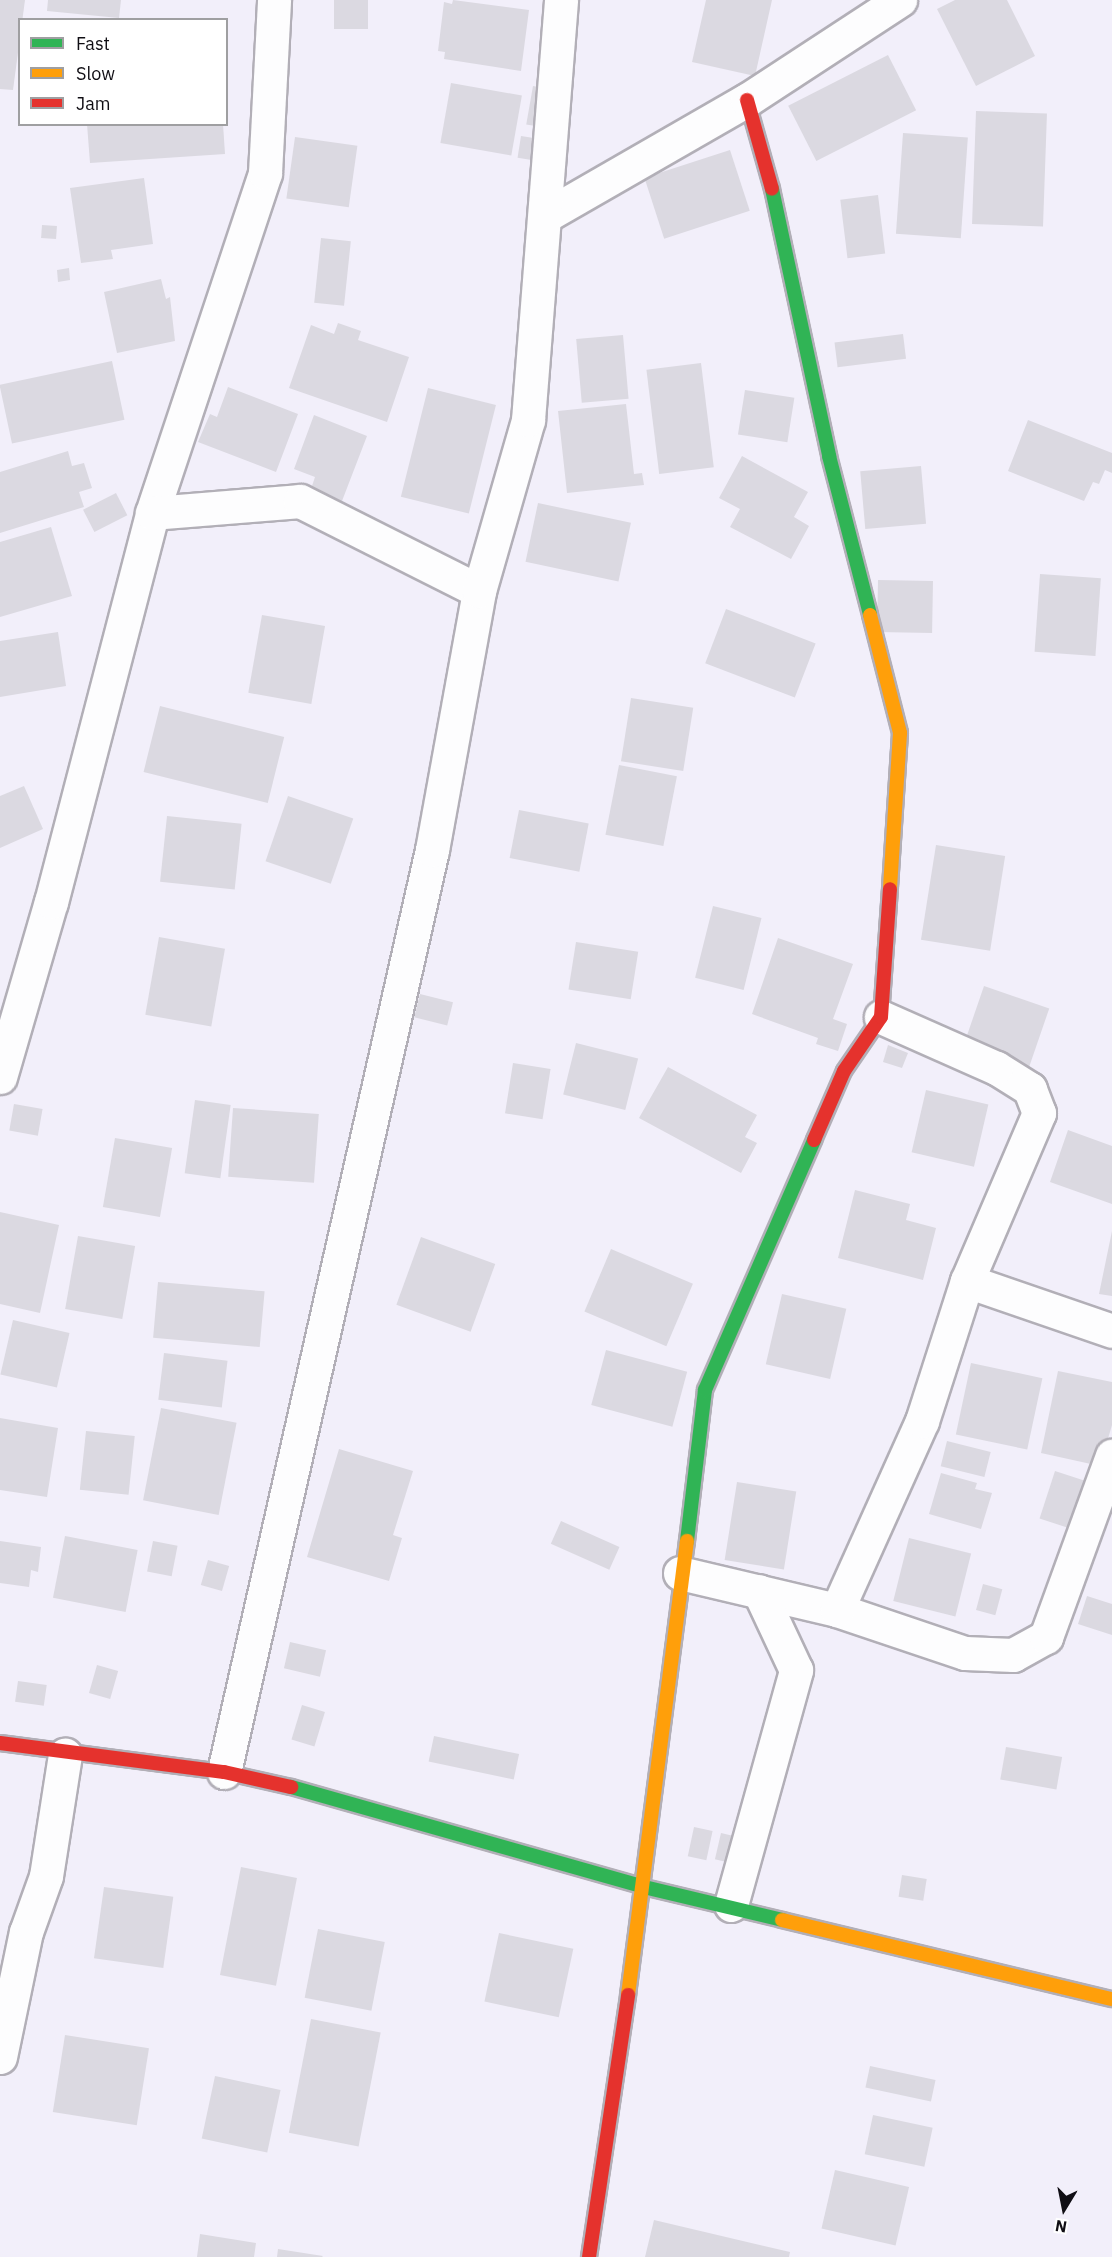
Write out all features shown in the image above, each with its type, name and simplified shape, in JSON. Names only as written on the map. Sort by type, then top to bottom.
[{"type":"street","points":[[0,1077],[51,902],[152,513],[265,173],[274,0]]},
{"type":"street","points":[[224,1772],[432,850],[478,591],[528,420],[561,0]]},
{"type":"street","points":[[545,216],[747,100],[900,0]]},
{"type":"street","points":[[589,2257],[644,1887],[680,1573],[705,1390],[844,1071],[881,1017],[900,733],[829,456],[780,220],[747,100]]},
{"type":"street","points":[[152,513],[300,501],[478,591]]},
{"type":"street","points":[[837,1610],[922,1421],[967,1281],[1039,1113],[1030,1089],[1004,1073],[881,1017]]},
{"type":"street","points":[[967,1281],[1112,1331]]},
{"type":"street","points":[[680,1573],[837,1610],[965,1653],[1013,1655],[1046,1637],[1112,1456]]},
{"type":"street","points":[[731,1905],[796,1670],[759,1591]]},
{"type":"street","points":[[0,1743],[65,1754],[224,1772],[314,1792],[644,1887],[731,1905],[1112,1999]]},
{"type":"street","points":[[0,2057],[26,1932],[46,1876],[65,1754]]},
{"type":"building","points":[[0,0],[25,0],[23,18],[18,18],[18,52],[13,90],[0,89]]},
{"type":"building","points":[[48,0],[121,0],[119,18],[47,11]]},
{"type":"building","points":[[334,0],[368,0],[368,29],[334,29]]},
{"type":"building","points":[[453,0],[529,10],[521,71],[444,59],[445,52],[438,51],[444,2],[452,4]]},
{"type":"building","points":[[706,0],[772,0],[755,76],[692,62]]},
{"type":"building","points":[[955,0],[1007,0],[1035,56],[976,86],[937,9]]},
{"type":"building","points":[[888,55],[916,110],[816,161],[788,106]]},
{"type":"building","points":[[451,83],[522,96],[511,156],[440,143]]},
{"type":"building","points":[[533,86],[550,89],[543,127],[526,124]]},
{"type":"building","points":[[976,111],[1047,113],[1043,226],[972,224]]},
{"type":"building","points":[[87,126],[223,126],[225,154],[90,163]]},
{"type":"building","points":[[903,133],[968,138],[961,238],[896,234]]},
{"type":"building","points":[[521,136],[545,140],[541,161],[518,158]]},
{"type":"building","points":[[295,137],[357,146],[349,207],[286,198]]},
{"type":"building","points":[[730,150],[750,211],[664,239],[644,178]]},
{"type":"building","points":[[144,178],[153,244],[111,250],[113,259],[81,263],[70,188]]},
{"type":"building","points":[[878,195],[885,254],[847,258],[840,200]]},
{"type":"building","points":[[42,225],[57,226],[56,239],[41,238]]},
{"type":"building","points":[[321,238],[351,241],[344,306],[314,303]]},
{"type":"building","points":[[69,268],[70,280],[58,282],[57,270]]},
{"type":"building","points":[[161,279],[166,299],[170,297],[175,341],[117,353],[104,292]]},
{"type":"building","points":[[338,323],[361,331],[358,340],[409,357],[387,422],[289,388],[311,325],[334,334]]},
{"type":"building","points":[[903,334],[906,359],[838,367],[835,342]]},
{"type":"building","points":[[623,335],[629,399],[582,403],[576,339]]},
{"type":"building","points":[[112,361],[124,420],[12,444],[0,385]]},
{"type":"building","points":[[701,363],[714,467],[659,474],[646,370]]},
{"type":"building","points":[[228,387],[298,414],[276,472],[198,442],[210,414],[217,417]]},
{"type":"building","points":[[428,388],[496,405],[469,514],[401,497]]},
{"type":"building","points":[[745,390],[794,398],[787,442],[738,434]]},
{"type":"building","points":[[626,404],[634,474],[642,473],[644,485],[567,493],[558,411]]},
{"type":"building","points":[[314,415],[367,436],[342,501],[311,489],[315,477],[294,469]]},
{"type":"building","points":[[1028,420],[1112,453],[1112,473],[1105,470],[1099,484],[1093,482],[1084,501],[1008,471]]},
{"type":"building","points":[[68,451],[72,466],[84,463],[92,488],[79,492],[84,507],[0,533],[0,472]]},
{"type":"building","points":[[742,456],[808,492],[794,517],[809,526],[791,559],[730,527],[740,509],[719,498]]},
{"type":"building","points":[[921,466],[926,524],[865,529],[860,471]]},
{"type":"building","points":[[116,493],[127,515],[94,532],[83,510]]},
{"type":"building","points":[[538,503],[631,523],[618,581],[526,562]]},
{"type":"building","points":[[51,527],[72,596],[0,617],[0,542]]},
{"type":"building","points":[[1040,574],[1101,578],[1095,656],[1035,652]]},
{"type":"building","points":[[878,580],[933,581],[932,633],[877,632]]},
{"type":"building","points":[[726,609],[816,643],[795,698],[705,663]]},
{"type":"building","points":[[262,615],[325,626],[311,704],[248,693]]},
{"type":"building","points":[[58,632],[66,686],[0,697],[0,641]]},
{"type":"building","points":[[631,698],[693,708],[683,771],[621,761]]},
{"type":"building","points":[[160,706],[284,737],[268,803],[144,772]]},
{"type":"building","points":[[619,765],[677,776],[663,846],[605,835]]},
{"type":"building","points":[[24,786],[43,829],[0,848],[0,796]]},
{"type":"building","points":[[288,796],[353,818],[331,884],[266,861]]},
{"type":"building","points":[[519,810],[589,824],[579,872],[510,858]]},
{"type":"building","points":[[167,816],[242,824],[235,889],[160,882]]},
{"type":"building","points":[[936,845],[1005,856],[990,951],[921,940]]},
{"type":"building","points":[[713,906],[762,918],[744,990],[695,978]]},
{"type":"building","points":[[159,937],[225,949],[211,1026],[145,1015]]},
{"type":"building","points":[[778,938],[853,964],[833,1019],[847,1024],[838,1051],[816,1044],[818,1038],[752,1014]]},
{"type":"building","points":[[576,942],[638,952],[631,999],[568,989]]},
{"type":"building","points":[[984,986],[1049,1008],[1028,1070],[963,1047]]},
{"type":"building","points":[[420,994],[453,1002],[447,1026],[414,1017]]},
{"type":"building","points":[[576,1043],[638,1058],[625,1110],[563,1094]]},
{"type":"building","points":[[888,1045],[908,1053],[902,1068],[883,1062]]},
{"type":"building","points":[[513,1063],[551,1069],[543,1119],[505,1113]]},
{"type":"building","points":[[668,1067],[757,1115],[745,1137],[757,1143],[741,1173],[639,1118]]},
{"type":"building","points":[[926,1090],[988,1104],[974,1167],[912,1152]]},
{"type":"building","points":[[195,1100],[231,1105],[220,1178],[185,1173]]},
{"type":"building","points":[[14,1104],[43,1109],[38,1136],[9,1131]]},
{"type":"building","points":[[233,1108],[319,1114],[314,1183],[228,1177]]},
{"type":"building","points":[[1068,1130],[1112,1146],[1112,1204],[1050,1182]]},
{"type":"building","points":[[115,1138],[172,1148],[160,1217],[103,1207]]},
{"type":"building","points":[[855,1190],[910,1204],[906,1220],[936,1228],[923,1280],[838,1258]]},
{"type":"building","points":[[0,1212],[59,1225],[40,1313],[0,1304]]},
{"type":"building","points":[[1112,1231],[1112,1296],[1099,1294]]},
{"type":"building","points":[[78,1236],[135,1246],[122,1319],[65,1309]]},
{"type":"building","points":[[421,1237],[495,1264],[471,1332],[396,1305]]},
{"type":"building","points":[[611,1249],[693,1284],[666,1346],[584,1312]]},
{"type":"building","points":[[158,1282],[265,1291],[260,1347],[153,1338]]},
{"type":"building","points":[[782,1294],[846,1309],[830,1379],[766,1364]]},
{"type":"building","points":[[13,1320],[70,1333],[57,1388],[0,1375]]},
{"type":"building","points":[[606,1350],[687,1372],[672,1427],[591,1405]]},
{"type":"building","points":[[164,1353],[228,1361],[222,1407],[158,1400]]},
{"type":"building","points":[[971,1363],[1042,1378],[1027,1450],[956,1434]]},
{"type":"building","points":[[1058,1371],[1112,1382],[1112,1425],[1100,1466],[1041,1453]]},
{"type":"building","points":[[161,1408],[237,1423],[219,1515],[143,1500]]},
{"type":"building","points":[[0,1418],[58,1428],[47,1497],[0,1490]]},
{"type":"building","points":[[86,1431],[135,1436],[129,1495],[80,1490]]},
{"type":"building","points":[[947,1441],[991,1452],[984,1477],[941,1466]]},
{"type":"building","points":[[339,1449],[413,1471],[393,1535],[402,1538],[389,1581],[307,1557]]},
{"type":"building","points":[[1055,1471],[1086,1481],[1071,1529],[1040,1519]]},
{"type":"building","points":[[941,1473],[977,1483],[975,1489],[992,1493],[981,1529],[929,1514]]},
{"type":"building","points":[[737,1482],[796,1491],[784,1569],[725,1560]]},
{"type":"building","points":[[561,1521],[619,1547],[609,1570],[551,1544]]},
{"type":"building","points":[[65,1536],[138,1550],[126,1612],[53,1598]]},
{"type":"building","points":[[909,1538],[971,1553],[955,1617],[893,1601]]},
{"type":"building","points":[[0,1541],[41,1547],[38,1572],[31,1570],[29,1587],[0,1583]]},
{"type":"building","points":[[153,1541],[178,1546],[172,1576],[147,1571]]},
{"type":"building","points":[[208,1560],[229,1566],[222,1591],[201,1585]]},
{"type":"building","points":[[983,1584],[1002,1589],[995,1615],[976,1610]]},
{"type":"building","points":[[1087,1596],[1112,1604],[1112,1635],[1078,1624]]},
{"type":"building","points":[[290,1642],[326,1650],[320,1677],[284,1668]]},
{"type":"building","points":[[97,1665],[118,1671],[110,1699],[89,1693]]},
{"type":"building","points":[[18,1681],[47,1685],[44,1706],[15,1702]]},
{"type":"building","points":[[302,1705],[325,1712],[314,1746],[291,1739]]},
{"type":"building","points":[[434,1736],[519,1754],[514,1780],[429,1761]]},
{"type":"building","points":[[1006,1747],[1062,1757],[1056,1789],[1000,1779]]},
{"type":"building","points":[[694,1827],[713,1831],[706,1860],[688,1856]]},
{"type":"building","points":[[721,1833],[734,1836],[728,1862],[715,1859]]},
{"type":"building","points":[[241,1867],[297,1878],[276,1986],[220,1975]]},
{"type":"building","points":[[902,1875],[927,1879],[923,1901],[899,1897]]},
{"type":"building","points":[[104,1887],[173,1897],[163,1968],[94,1958]]},
{"type":"building","points":[[318,1929],[385,1942],[371,2011],[305,1998]]},
{"type":"building","points":[[499,1933],[573,1949],[559,2017],[484,2001]]},
{"type":"building","points":[[311,2019],[381,2033],[359,2146],[289,2133]]},
{"type":"building","points":[[65,2035],[149,2048],[137,2125],[53,2112]]},
{"type":"building","points":[[870,2066],[936,2080],[931,2101],[865,2088]]},
{"type":"building","points":[[215,2076],[281,2090],[267,2153],[202,2139]]},
{"type":"building","points":[[873,2115],[933,2128],[924,2167],[865,2154]]},
{"type":"building","points":[[835,2170],[909,2187],[896,2246],[822,2228]]},
{"type":"building","points":[[654,2220],[790,2252],[789,2257],[645,2257]]},
{"type":"building","points":[[200,2234],[256,2243],[254,2257],[197,2257]]},
{"type":"building","points":[[278,2249],[323,2256],[277,2257]]},
{"type":"traffic: fast","points":[[772,189],[829,456],[870,615]]},
{"type":"traffic: fast","points":[[687,1541],[705,1390],[814,1140]]},
{"type":"traffic: fast","points":[[291,1787],[644,1887],[782,1920]]},
{"type":"traffic: slow","points":[[870,615],[900,733],[890,889]]},
{"type":"traffic: slow","points":[[628,1995],[687,1541]]},
{"type":"traffic: slow","points":[[782,1920],[1112,1999]]},
{"type":"traffic: jam","points":[[747,100],[772,189]]},
{"type":"traffic: jam","points":[[814,1140],[844,1071],[881,1017],[890,889]]},
{"type":"traffic: jam","points":[[0,1743],[224,1772],[291,1787]]},
{"type":"traffic: jam","points":[[589,2257],[628,1995]]}]
